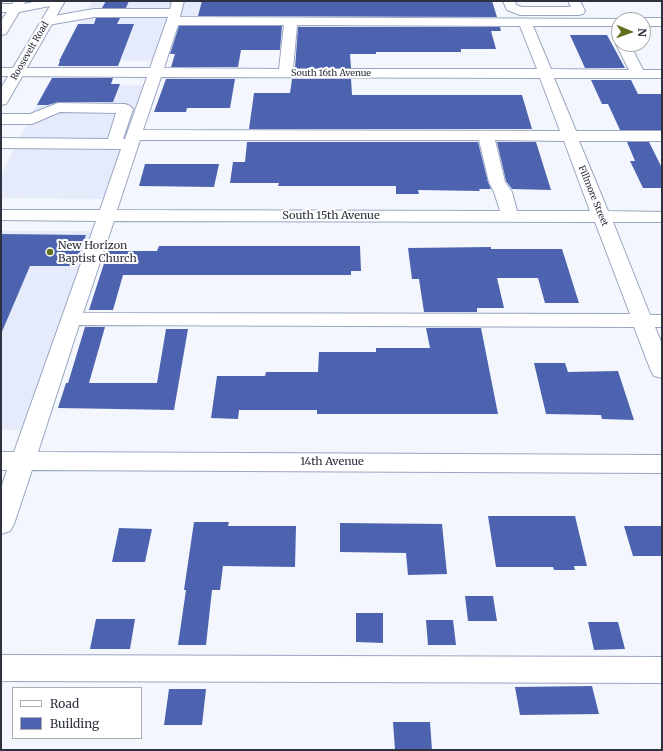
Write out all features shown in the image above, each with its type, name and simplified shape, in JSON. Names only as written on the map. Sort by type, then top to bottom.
[{"type":"street","points":[[1,8],[56,1]]},
{"type":"street","name":"Roosevelt Road","points":[[3,94],[18,72],[59,1]]},
{"type":"street","points":[[94,13],[100,1]]},
{"type":"street","points":[[149,13],[153,1]]},
{"type":"street","points":[[508,1],[511,7],[520,10],[579,11],[574,1]]},
{"type":"street","points":[[19,6],[48,19],[94,13],[175,12],[290,22],[611,22]]},
{"type":"street","points":[[1,31],[19,6]]},
{"type":"street","points":[[1,524],[12,461],[71,319],[106,215],[126,141],[155,72],[175,12]]},
{"type":"street","points":[[286,73],[290,22]]},
{"type":"street","name":"Fillmore Street","points":[[525,22],[601,216],[652,321],[662,371]]},
{"type":"street","points":[[651,22],[662,22]]},
{"type":"street","points":[[627,52],[638,74]]},
{"type":"street","name":"South 16th Avenue","points":[[1,72],[662,74]]},
{"type":"street","points":[[1,119],[32,119],[58,108],[125,109],[126,141]]},
{"type":"street","points":[[486,135],[497,182],[503,192],[510,216]]},
{"type":"street","points":[[1,143],[486,135],[662,136]]},
{"type":"street","name":"South 15th Avenue","points":[[1,214],[662,217]]},
{"type":"street","points":[[71,319],[652,321]]},
{"type":"street","name":"14th Avenue","points":[[12,461],[662,464]]},
{"type":"street","points":[[1,668],[662,670]]},
{"type":"shaded area","points":[[92,1],[252,1],[249,19],[167,19],[152,61],[60,60]]},
{"type":"shaded area","points":[[47,84],[143,85],[104,199],[1,198],[1,175]]},
{"type":"shaded area","points":[[1,231],[92,231],[27,430],[1,430]]},
{"type":"building","points":[[106,1],[129,1],[126,8],[102,8]]},
{"type":"building","points":[[202,1],[492,1],[497,17],[198,16]]},
{"type":"building","points":[[96,18],[120,18],[117,24],[134,24],[118,66],[58,66],[59,61],[78,24],[94,24]]},
{"type":"building","points":[[179,26],[282,26],[280,50],[241,50],[238,67],[171,67],[175,54],[170,54]]},
{"type":"building","points":[[298,27],[500,27],[501,31],[491,31],[496,49],[461,49],[461,52],[376,52],[376,54],[350,54],[351,68],[295,68]]},
{"type":"building","points":[[570,35],[607,35],[611,42],[611,52],[616,52],[625,68],[585,68]]},
{"type":"building","points":[[52,78],[113,78],[111,84],[120,84],[113,102],[58,102],[48,105],[37,105]]},
{"type":"building","points":[[166,79],[235,79],[230,108],[187,108],[186,112],[154,112]]},
{"type":"building","points":[[292,79],[351,79],[352,95],[522,95],[532,129],[249,129],[254,93],[290,93]]},
{"type":"building","points":[[591,80],[631,80],[638,94],[662,94],[662,130],[620,130],[608,104],[602,104]]},
{"type":"building","points":[[247,142],[478,142],[491,189],[479,189],[480,191],[418,190],[419,194],[396,194],[396,186],[278,186],[279,183],[230,183],[233,162],[245,162]]},
{"type":"building","points":[[497,142],[536,142],[551,190],[512,189],[506,181]]},
{"type":"building","points":[[627,142],[649,142],[662,168],[662,188],[643,188],[630,161],[635,161]]},
{"type":"building","points":[[145,164],[219,164],[214,187],[139,186]]},
{"type":"building","points":[[1,234],[86,235],[75,266],[30,266],[1,334]]},
{"type":"building","points":[[159,246],[360,246],[361,271],[351,271],[351,275],[123,275],[113,310],[89,310],[108,251],[157,251]]},
{"type":"building","points":[[491,247],[491,249],[562,249],[579,303],[545,303],[538,278],[497,278],[504,308],[477,308],[477,312],[424,312],[419,279],[412,279],[408,248]]},
{"type":"building","points":[[85,327],[105,327],[89,383],[157,383],[166,329],[188,329],[174,410],[58,408],[66,383],[68,383]]},
{"type":"building","points":[[426,328],[481,328],[498,414],[317,414],[317,410],[239,410],[238,419],[211,418],[217,376],[265,376],[266,372],[318,372],[319,352],[376,352],[376,348],[430,348]]},
{"type":"building","points":[[534,363],[565,363],[568,372],[618,371],[634,420],[602,419],[601,415],[546,414]]},
{"type":"building","points":[[488,516],[575,516],[587,566],[574,566],[575,570],[554,570],[553,567],[496,567]]},
{"type":"building","points":[[194,522],[229,522],[228,526],[296,526],[295,567],[223,566],[220,590],[212,590],[206,645],[178,645],[186,590],[184,590]]},
{"type":"building","points":[[340,523],[442,524],[447,574],[408,575],[406,553],[340,552]]},
{"type":"building","points":[[624,526],[662,526],[662,556],[633,556]]},
{"type":"building","points":[[119,528],[152,529],[145,562],[112,562]]},
{"type":"building","points":[[465,596],[493,596],[497,621],[468,621]]},
{"type":"building","points":[[356,613],[383,613],[383,643],[356,642]]},
{"type":"building","points":[[96,619],[135,619],[130,649],[90,649]]},
{"type":"building","points":[[426,620],[453,620],[456,645],[428,645]]},
{"type":"building","points":[[588,622],[618,622],[625,649],[594,650]]},
{"type":"building","points":[[592,686],[599,714],[520,715],[515,687]]},
{"type":"building","points":[[169,689],[206,689],[202,725],[164,725]]},
{"type":"building","points":[[393,722],[430,722],[432,750],[395,750]]},
{"type":"place","name":"New Horizon Baptist Church","points":[[50,252]]}]
